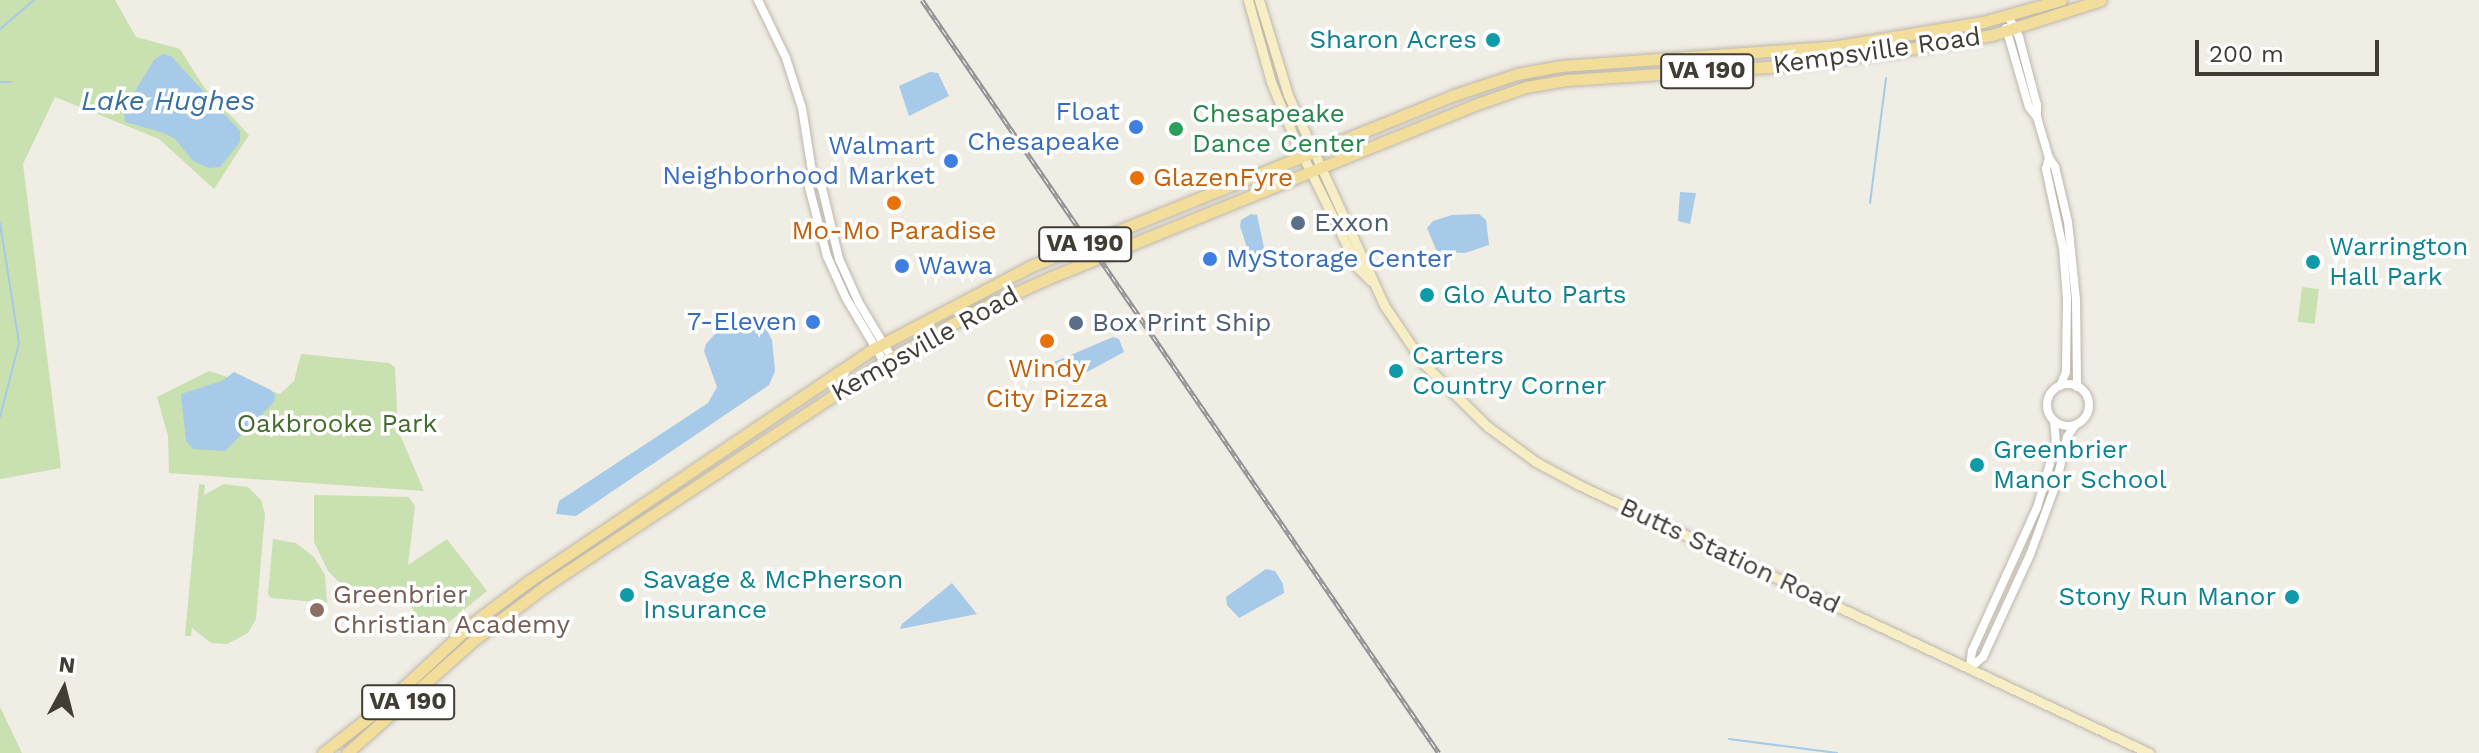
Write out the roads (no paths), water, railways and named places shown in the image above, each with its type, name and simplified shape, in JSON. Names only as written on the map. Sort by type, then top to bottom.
[{"type":"main road","points":[[1248,0],[1271,82],[1308,154]]},
{"type":"main road","points":[[1259,0],[1308,154]]},
{"type":"main road","name":"Kempsville Road","points":[[323,753],[383,706],[457,636],[511,593],[879,346],[1031,266],[1472,87],[1528,71],[1816,48],[2008,16],[2061,0]]},
{"type":"main road","name":"Kempsville Road","points":[[347,753],[519,605],[888,360],[1019,291],[1480,103],[1541,84],[1824,61],[2011,30],[2101,0]]},
{"type":"main road","name":"Butts Station Road","points":[[1308,154],[1397,327],[1440,382],[1487,426],[1536,462],[2149,753]]},
{"type":"street","points":[[758,0],[786,58],[802,108],[812,171],[809,187],[827,256],[888,360]]},
{"type":"street","points":[[2008,16],[2029,107],[2037,117],[2049,158],[2055,167],[2072,249],[2077,387]]},
{"type":"street","points":[[1969,669],[1972,651],[2037,508],[2056,443],[2054,421],[2047,401],[2060,386],[2066,372],[2067,299],[2063,248],[2046,169],[2049,158]]},
{"type":"street","points":[[1969,669],[1983,657],[2030,555],[2056,484],[2067,437],[2075,425],[2085,418],[2089,407],[2086,395],[2077,387],[2060,386]]},
{"type":"street","points":[[2054,421],[2075,425]]},
{"type":"water","name":"Lake Hughes","points":[[163,54],[171,56],[240,131],[240,142],[220,167],[209,168],[193,161],[175,139],[164,133],[125,122],[124,109],[154,60]]},
{"type":"water","points":[[930,72],[938,73],[949,96],[909,116],[899,86]]},
{"type":"water","points":[[1680,192],[1696,193],[1690,224],[1678,221]]},
{"type":"water","points":[[1251,214],[1257,215],[1266,257],[1257,261],[1251,260],[1240,226],[1241,220]]},
{"type":"water","points":[[1479,214],[1486,220],[1489,245],[1465,253],[1437,252],[1427,228],[1433,221],[1452,215]]},
{"type":"water","points":[[736,321],[757,324],[766,329],[772,340],[775,371],[769,385],[576,516],[556,514],[559,501],[708,403],[717,387],[704,351],[706,344],[724,324]]},
{"type":"water","points":[[1113,337],[1119,339],[1124,352],[1087,372],[1079,367],[1056,373],[1050,369],[1052,363]]},
{"type":"water","points":[[234,372],[271,390],[275,395],[274,402],[225,451],[193,449],[186,441],[181,394],[222,381]]},
{"type":"water","points":[[1266,569],[1275,571],[1283,584],[1284,593],[1239,618],[1227,605],[1226,597]]},
{"type":"water","points":[[952,583],[977,614],[900,629],[902,624]]},
{"type":"waterway","points":[[0,29],[34,0]]},
{"type":"waterway","points":[[1870,203],[1886,78]]},
{"type":"waterway","points":[[0,82],[11,82]]},
{"type":"waterway","points":[[0,223],[19,343],[0,417]]},
{"type":"waterway","points":[[1729,739],[1837,753]]},
{"type":"railway","points":[[922,0],[1439,753]]},
{"type":"place","name":"Sharon Acres","points":[[1493,40]]},
{"type":"place","name":"Float Chesapeake","points":[[1136,127]]},
{"type":"place","name":"Chesapeake Dance Center","points":[[1176,129]]},
{"type":"place","name":"Walmart Neighborhood Market","points":[[951,161]]},
{"type":"place","name":"GlazenFyre","points":[[1137,178]]},
{"type":"place","name":"Mo-Mo Paradise","points":[[894,203]]},
{"type":"place","name":"Exxon","points":[[1298,223]]},
{"type":"place","name":"MyStorage Center","points":[[1210,259]]},
{"type":"place","name":"Warrington Hall Park","points":[[2313,262]]},
{"type":"place","name":"Wawa","points":[[902,266]]},
{"type":"place","name":"Glo Auto Parts","points":[[1427,295]]},
{"type":"place","name":"7-Eleven","points":[[813,322]]},
{"type":"place","name":"Box Print Ship","points":[[1076,323]]},
{"type":"place","name":"Windy City Pizza","points":[[1047,341]]},
{"type":"place","name":"Carters Country Corner","points":[[1396,371]]},
{"type":"place","name":"Greenbrier Manor School","points":[[1977,465]]},
{"type":"place","name":"Savage & McPherson Insurance","points":[[627,595]]},
{"type":"place","name":"Stony Run Manor","points":[[2292,597]]},
{"type":"place","name":"Greenbrier Christian Academy","points":[[317,610]]},
{"type":"park label","name":"Oakbrooke Park","points":[[337,424]]}]
